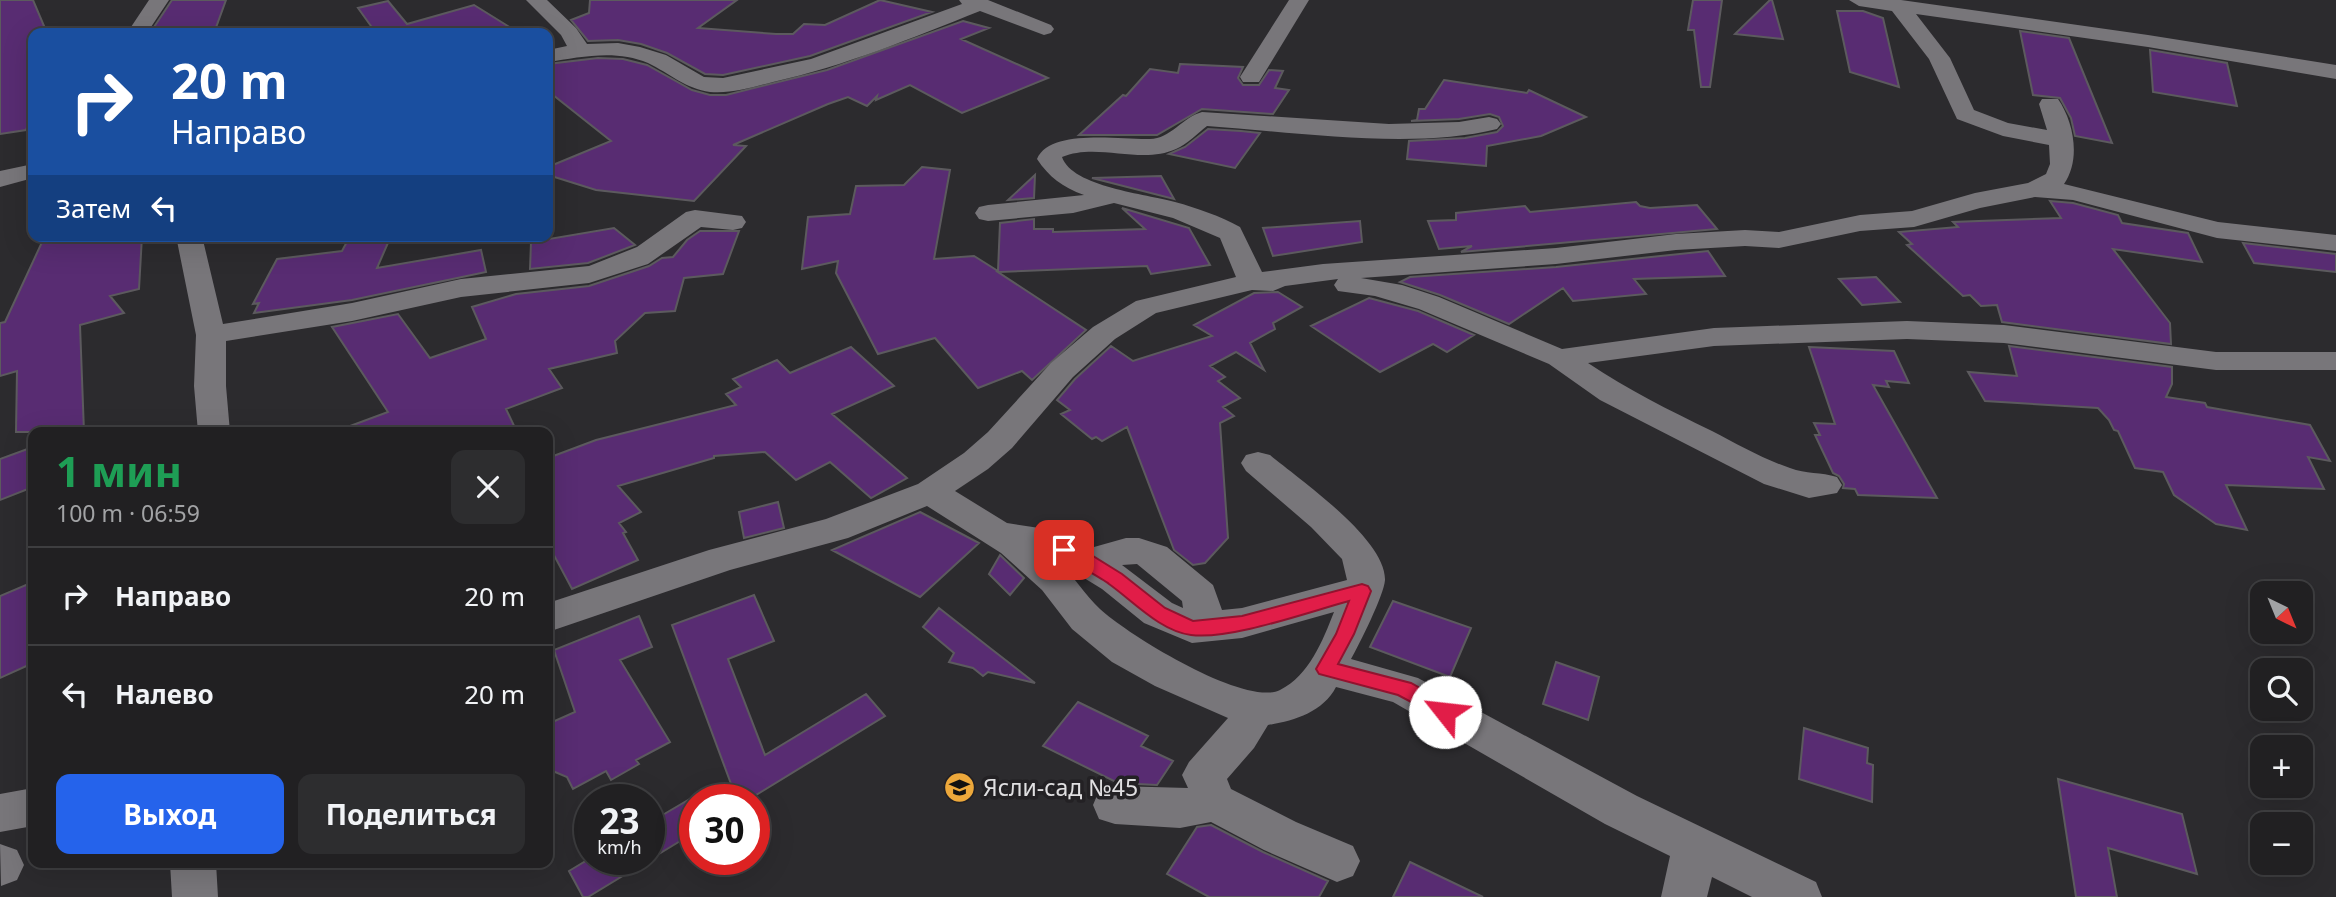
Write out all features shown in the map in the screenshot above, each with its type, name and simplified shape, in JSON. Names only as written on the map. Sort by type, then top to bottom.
[{"type":"street","points":[[140,28],[159,0]]},
{"type":"street","points":[[536,0],[569,32],[580,50]]},
{"type":"street","points":[[1251,77],[1298,0]]},
{"type":"street","points":[[1860,0],[2172,44],[2336,72]]},
{"type":"street","points":[[553,55],[580,50],[639,51],[694,82],[711,85],[780,75],[854,54],[975,2],[1044,29]]},
{"type":"street","points":[[1899,6],[1939,58],[1965,114],[2005,130],[2060,138]]},
{"type":"street","points":[[553,616],[722,559],[835,529],[930,492],[947,482],[1000,440],[1080,352],[1133,306],[1252,282],[1323,272],[1556,256],[1676,242],[1745,238],[1779,240],[1860,223],[1914,219],[1975,201],[2035,189],[2055,180],[2060,173],[2060,138],[2050,104]]},
{"type":"street","points":[[1252,282],[1231,233],[1190,215],[1134,199],[1112,196],[1061,174],[1052,166],[1049,159],[1051,154],[1057,150],[1074,148],[1160,146],[1169,143],[1202,119],[1390,131],[1460,129],[1489,124]]},
{"type":"street","points":[[0,179],[28,172]]},
{"type":"street","points":[[2035,189],[2074,192],[2217,230],[2336,243]]},
{"type":"street","points":[[988,213],[1073,205],[1112,196]]},
{"type":"street","points":[[211,335],[252,326],[354,312],[458,288],[540,281],[596,272],[629,262],[660,246],[695,218],[733,222]]},
{"type":"street","points":[[190,242],[211,335],[209,386],[213,427]]},
{"type":"street","points":[[1252,282],[1358,285],[1402,294],[1536,351],[1560,358],[1611,393],[1776,476],[1810,486],[1825,485]]},
{"type":"street","points":[[1560,358],[1714,337],[1907,330],[2004,334],[2216,361],[2336,361]]},
{"type":"street","points":[[930,492],[1014,544],[1055,580],[1086,619],[1126,651],[1170,675],[1255,711],[1290,705],[1318,683],[1345,634],[1366,580],[1359,554],[1324,517],[1258,463]]},
{"type":"street","points":[[997,534],[1046,542],[1090,562],[1158,613],[1192,628],[1242,623],[1362,591]]},
{"type":"street","points":[[1326,669],[1404,689],[1621,810],[1799,897]]},
{"type":"street","points":[[1214,802],[1204,775],[1239,736],[1255,711]]},
{"type":"street","points":[[1115,805],[1180,809],[1214,802],[1280,836],[1337,861]]},
{"type":"street","points":[[0,813],[28,808]]},
{"type":"street","points":[[1684,897],[1695,847]]},
{"type":"street","points":[[192,868],[195,897]]},
{"type":"building","points":[[0,0],[33,0],[45,28],[28,28],[28,124],[26,130],[0,134]]},
{"type":"building","points":[[172,0],[226,0],[216,28],[153,28]]},
{"type":"building","points":[[590,0],[737,0],[698,28],[776,34],[793,34],[804,24],[825,25],[880,0],[932,12],[810,56],[723,75],[705,74],[667,53],[641,44],[618,40],[588,41],[571,20],[589,13]]},
{"type":"building","points":[[1693,0],[1722,0],[1710,87],[1701,87],[1694,30],[1688,30]]},
{"type":"building","points":[[1770,0],[1783,39],[1735,34]]},
{"type":"building","points":[[388,1],[407,24],[474,5],[511,28],[372,28],[358,8]]},
{"type":"building","points":[[1837,11],[1863,11],[1883,18],[1899,87],[1850,72]]},
{"type":"building","points":[[963,21],[989,28],[961,39],[1048,78],[962,113],[910,85],[876,100],[877,96],[867,106],[848,97],[733,145],[746,146],[694,201],[596,190],[553,177],[553,165],[611,141],[553,95],[553,63],[598,58],[623,59],[647,65],[692,90],[710,95],[726,95],[827,70]]},
{"type":"building","points":[[2020,31],[2069,38],[2112,143],[2075,136],[2071,118],[2060,98],[2033,95]]},
{"type":"building","points":[[2150,50],[2227,63],[2237,106],[2153,92]]},
{"type":"building","points":[[1180,64],[1243,67],[1238,78],[1243,85],[1259,85],[1269,70],[1283,71],[1275,88],[1289,90],[1273,114],[1202,109],[1157,135],[1079,135],[1123,95],[1126,96],[1150,69],[1178,73]]},
{"type":"building","points":[[1444,80],[1527,93],[1529,90],[1586,117],[1541,136],[1487,146],[1486,166],[1407,159],[1409,141],[1465,138],[1497,132],[1503,126],[1499,117],[1490,114],[1459,119],[1411,121],[1417,120],[1419,109],[1425,109]]},
{"type":"building","points":[[1208,129],[1260,133],[1235,168],[1169,154],[1185,147]]},
{"type":"building","points":[[922,167],[950,170],[934,259],[974,256],[998,271],[1000,223],[1034,219],[1034,229],[1053,229],[1053,232],[1145,229],[1122,208],[1189,228],[1210,265],[1151,274],[1147,266],[998,272],[1086,330],[1032,380],[1022,371],[978,388],[935,338],[878,354],[836,273],[838,261],[802,269],[808,217],[850,214],[856,186],[904,185]]},
{"type":"building","points":[[1035,175],[1034,198],[1008,200]]},
{"type":"building","points":[[1161,176],[1174,199],[1092,178]]},
{"type":"building","points":[[2050,201],[2073,203],[2118,215],[2122,223],[2188,233],[2202,262],[2113,249],[2170,323],[2171,344],[2002,322],[1997,305],[1981,306],[1970,295],[1963,296],[1907,245],[1912,244],[1899,232],[1958,227],[1953,222],[2061,218]]},
{"type":"building","points":[[1636,202],[1640,206],[1650,208],[1697,205],[1717,229],[1461,252],[1472,246],[1439,249],[1428,221],[1456,220],[1456,213],[1525,206],[1530,212]]},
{"type":"building","points":[[1360,221],[1362,242],[1273,256],[1263,228]]},
{"type":"building","points":[[614,228],[635,245],[588,263],[530,269],[531,242],[553,242],[553,238]]},
{"type":"building","points":[[700,231],[739,231],[723,274],[684,278],[675,311],[645,313],[615,341],[617,353],[549,369],[562,388],[506,409],[515,427],[347,427],[388,412],[332,327],[398,314],[430,358],[486,339],[472,307],[516,294],[589,286],[649,266],[662,258],[673,257],[687,240]]},
{"type":"building","points":[[42,242],[142,242],[139,289],[110,296],[124,313],[80,325],[84,427],[28,427],[28,432],[16,432],[17,371],[0,376],[0,323],[5,322]]},
{"type":"building","points":[[347,242],[388,242],[377,268],[481,250],[486,272],[352,300],[254,313],[259,303],[253,304],[277,259],[342,251]]},
{"type":"building","points":[[2243,243],[2336,254],[2336,272],[2254,263]]},
{"type":"building","points":[[1708,251],[1725,276],[1634,279],[1646,294],[1573,301],[1563,288],[1509,324],[1440,295],[1400,282],[1410,277],[1556,267]]},
{"type":"building","points":[[1876,277],[1900,302],[1862,305],[1839,279]]},
{"type":"building","points":[[1278,292],[1302,307],[1273,323],[1275,329],[1250,343],[1264,370],[1236,352],[1210,366],[1225,377],[1218,381],[1240,398],[1223,407],[1234,416],[1220,423],[1228,538],[1205,563],[1193,565],[1174,550],[1127,427],[1102,441],[1096,437],[1092,439],[1061,414],[1070,410],[1057,400],[1075,379],[1111,346],[1133,361],[1212,336],[1194,325],[1254,293]]},
{"type":"building","points":[[1369,298],[1418,311],[1474,335],[1447,352],[1433,344],[1380,372],[1311,326]]},
{"type":"building","points":[[2009,346],[2172,367],[2172,384],[2166,397],[2310,425],[2330,461],[2308,457],[2324,489],[2226,485],[2247,530],[2216,524],[2174,495],[2163,472],[2135,468],[2118,431],[2114,430],[2098,408],[1985,401],[1968,372],[2017,376]]},
{"type":"building","points":[[851,347],[894,386],[832,414],[907,478],[871,498],[830,462],[796,480],[765,452],[714,456],[618,486],[641,512],[619,523],[626,532],[623,533],[638,560],[572,589],[553,553],[553,456],[596,440],[736,405],[726,394],[741,387],[733,379],[777,360],[790,373]]},
{"type":"building","points":[[1809,347],[1894,351],[1909,383],[1886,381],[1889,387],[1873,385],[1937,498],[1858,495],[1855,489],[1843,488],[1844,484],[1839,476],[1833,473],[1815,435],[1820,435],[1814,423],[1835,424]]},
{"type":"building","points":[[28,449],[28,489],[0,500],[0,459]]},
{"type":"building","points":[[778,502],[784,528],[744,538],[739,512]]},
{"type":"building","points":[[920,512],[979,543],[920,597],[832,550]]},
{"type":"building","points":[[1000,555],[1024,578],[1010,595],[989,574]]},
{"type":"building","points":[[28,584],[28,665],[0,678],[0,596]]},
{"type":"building","points":[[754,595],[774,641],[728,659],[765,755],[866,694],[885,716],[770,787],[770,784],[731,784],[672,625]]},
{"type":"building","points":[[1393,601],[1471,628],[1450,677],[1370,647]]},
{"type":"building","points":[[939,608],[1035,683],[988,672],[983,676],[973,668],[949,662],[954,653],[923,627]]},
{"type":"building","points":[[639,616],[652,647],[620,660],[670,742],[636,760],[639,764],[611,780],[606,771],[582,784],[574,784],[573,789],[567,777],[553,771],[553,722],[575,712],[554,650]]},
{"type":"building","points":[[1556,662],[1599,677],[1588,720],[1543,704]]},
{"type":"building","points":[[1078,702],[1148,736],[1141,746],[1173,761],[1157,785],[1118,783],[1043,746]]},
{"type":"building","points":[[1804,728],[1868,748],[1867,763],[1873,765],[1872,802],[1799,779]]},
{"type":"building","points":[[2058,779],[2182,814],[2197,874],[2108,848],[2117,897],[2076,897]]},
{"type":"building","points":[[679,805],[679,842],[665,850],[665,814]]},
{"type":"building","points":[[1211,825],[1328,881],[1319,897],[1209,897],[1167,874],[1197,827]]},
{"type":"building","points":[[1410,862],[1483,897],[1393,897]]},
{"type":"building","points":[[574,868],[574,875],[624,875],[588,897],[583,897],[569,871]]},
{"type":"place","name":"Ясли-сад №45","points":[[960,787]]},
{"type":"route","points":[[1064,550],[1082,557],[1115,579],[1158,613],[1192,628],[1242,623],[1362,591],[1345,634],[1326,669],[1404,689],[1445,712]]}]
